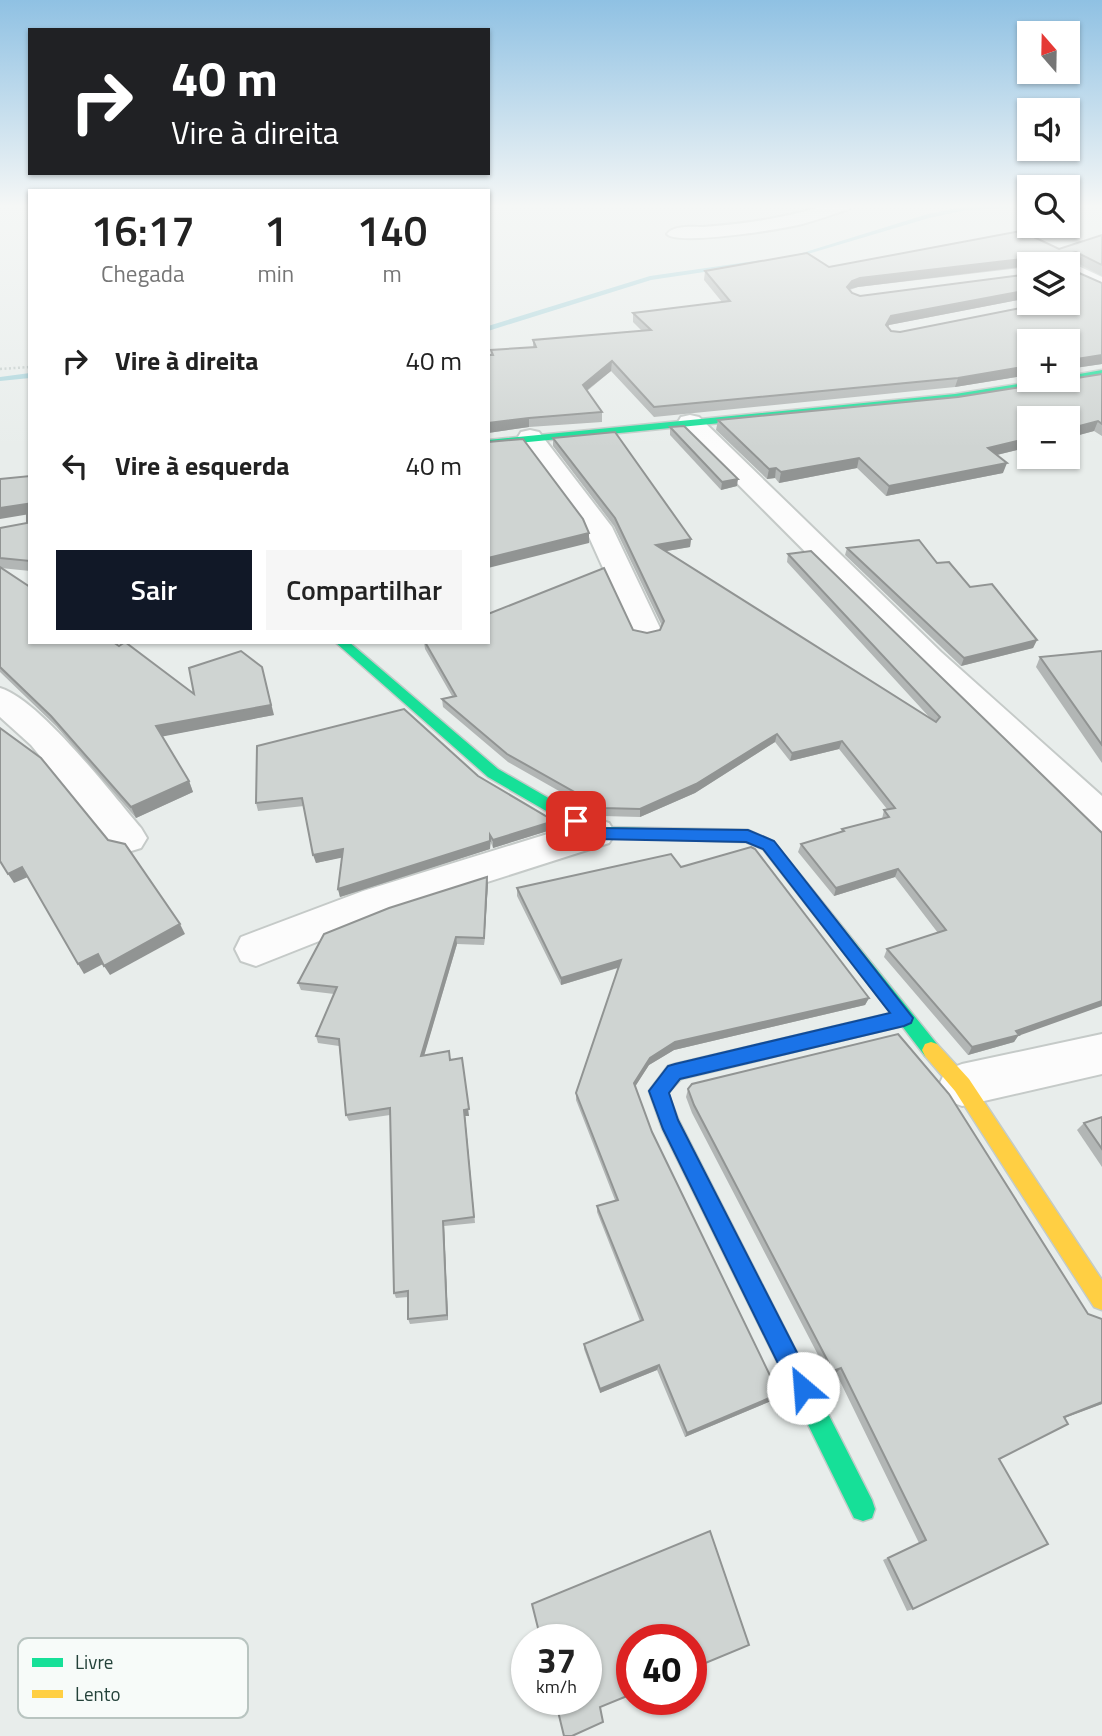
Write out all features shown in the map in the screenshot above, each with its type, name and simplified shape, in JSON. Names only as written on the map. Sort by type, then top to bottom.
[{"type":"street","points":[[1080,298],[1102,297]]},
{"type":"street","points":[[490,443],[955,397],[1102,373]]},
{"type":"street","points":[[690,422],[930,659],[1102,817]]},
{"type":"street","points":[[530,438],[598,527],[646,630]]},
{"type":"street","points":[[343,644],[494,773],[596,833]]},
{"type":"street","points":[[0,699],[43,737],[128,838]]},
{"type":"street","points":[[256,949],[377,902],[596,833],[748,836],[768,845],[904,1018],[962,1085],[1102,1299]]},
{"type":"street","points":[[863,1509],[670,1122],[658,1091],[675,1072],[904,1018]]},
{"type":"street","points":[[962,1085],[1102,1054]]},
{"type":"path","points":[[0,369],[28,367]]},
{"type":"building","points":[[718,286],[848,286],[852,293],[860,296],[937,286],[1017,286],[1017,292],[891,316],[886,325],[891,331],[900,332],[1017,309],[1017,315],[1080,315],[1080,286],[1102,286],[1102,355],[1080,359],[1080,329],[1017,329],[1017,368],[958,378],[654,407],[612,361],[583,385],[602,412],[490,423],[491,350],[536,347],[533,340],[651,330],[633,313],[730,301]]},
{"type":"building","points":[[1102,374],[1102,424],[1098,421],[1080,426],[1080,406],[1017,406],[1017,441],[988,448],[1007,463],[889,486],[859,458],[781,472],[776,468],[769,469],[718,420],[958,397],[1017,388],[1017,392],[1080,392],[1080,378]]},
{"type":"building","points":[[684,426],[738,479],[722,482],[670,427]]},
{"type":"building","points":[[615,432],[691,539],[656,545],[936,722],[940,717],[788,554],[811,551],[1102,833],[1102,1001],[1016,1031],[1019,1035],[972,1047],[887,949],[946,930],[898,869],[836,888],[801,844],[844,831],[842,829],[889,817],[884,810],[895,808],[842,741],[792,753],[777,734],[696,784],[640,809],[603,808],[507,754],[442,699],[456,696],[426,644],[490,644],[490,613],[604,568],[633,630],[647,633],[660,630],[664,621],[615,518],[553,438]]},
{"type":"building","points":[[523,439],[583,519],[589,533],[490,558],[490,442]]},
{"type":"building","points":[[28,476],[28,561],[0,558],[0,528],[27,523],[27,504],[0,508],[0,479]]},
{"type":"building","points":[[919,540],[937,563],[949,562],[970,587],[992,584],[1037,640],[964,658],[847,548]]},
{"type":"building","points":[[0,567],[28,586],[28,644],[128,644],[194,694],[189,668],[241,651],[262,667],[271,705],[156,726],[189,781],[131,807],[51,716],[0,667]]},
{"type":"building","points":[[1102,651],[1102,745],[1040,657]]},
{"type":"building","points":[[404,709],[478,776],[554,821],[493,840],[490,835],[490,841],[338,889],[343,849],[313,855],[302,798],[256,803],[257,746]]},
{"type":"building","points":[[0,728],[41,758],[108,840],[125,844],[180,924],[104,966],[98,954],[78,964],[22,867],[8,874],[0,861]]},
{"type":"building","points":[[751,847],[869,998],[675,1042],[650,1058],[634,1083],[652,1132],[779,1394],[687,1433],[659,1365],[600,1389],[584,1344],[643,1320],[597,1206],[618,1200],[576,1093],[621,960],[561,978],[517,888],[671,854],[681,867]]},
{"type":"building","points":[[487,877],[484,938],[456,937],[421,1056],[449,1051],[450,1060],[462,1058],[469,1109],[464,1110],[474,1217],[443,1221],[447,1315],[408,1319],[408,1291],[394,1293],[390,1108],[346,1115],[339,1039],[316,1036],[337,987],[298,983],[324,934],[389,908]]},
{"type":"building","points":[[898,1034],[949,1094],[1088,1314],[1102,1319],[1102,1402],[1064,1417],[1068,1424],[999,1459],[1048,1544],[913,1609],[888,1558],[926,1540],[841,1368],[833,1371],[688,1089],[692,1084]]},
{"type":"building","points":[[1102,1117],[1102,1149],[1084,1123]]},
{"type":"building","points":[[710,1531],[749,1645],[707,1662],[707,1624],[616,1624],[616,1700],[602,1706],[602,1624],[537,1624],[532,1604]]},
{"type":"building","points":[[559,1715],[602,1715],[603,1722],[572,1736],[564,1736]]},
{"type":"waterway","points":[[490,328],[625,286]]},
{"type":"waterway","points":[[0,379],[28,375]]},
{"type":"traffic: fast","points":[[490,443],[955,397],[1102,373]]},
{"type":"traffic: fast","points":[[343,644],[493,773],[596,833],[748,836],[768,845],[931,1050]]},
{"type":"traffic: fast","points":[[863,1509],[669,1122],[658,1091],[675,1072],[904,1018]]},
{"type":"traffic: slow","points":[[931,1050],[962,1085],[1102,1299]]},
{"type":"route","points":[[576,821],[596,833],[748,836],[768,845],[904,1018],[675,1072],[658,1091],[670,1122],[803,1388]]}]
